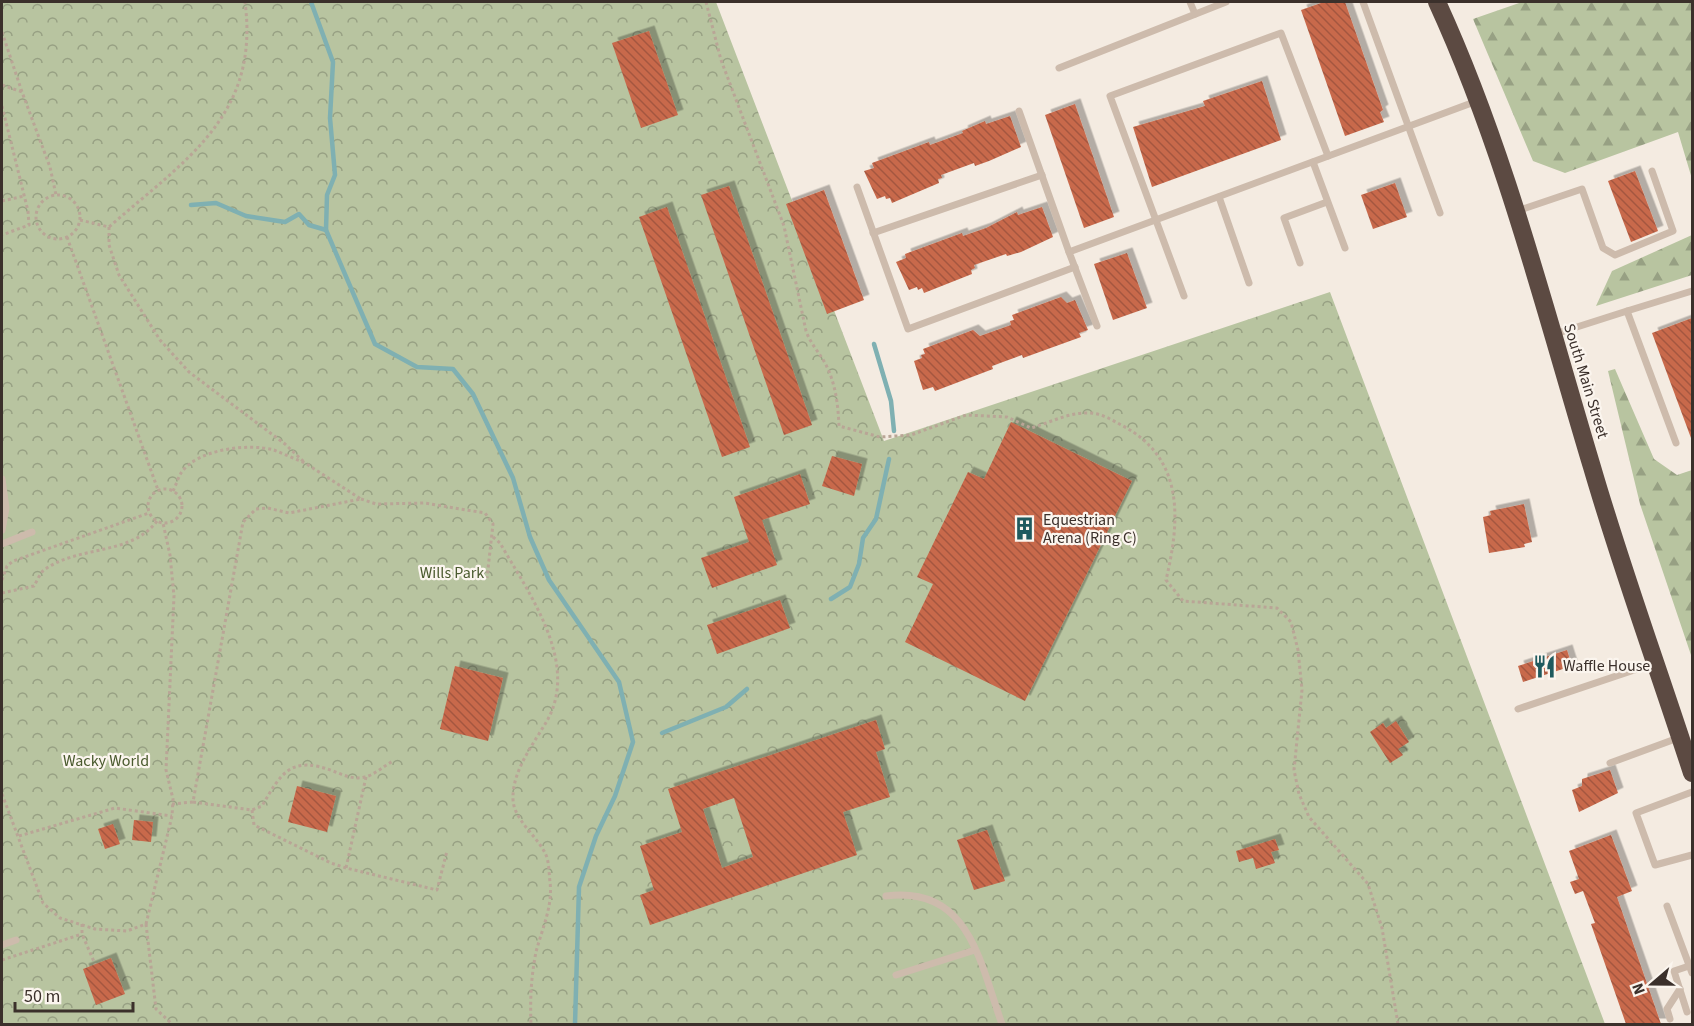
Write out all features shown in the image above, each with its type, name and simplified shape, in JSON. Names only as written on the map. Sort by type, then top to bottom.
[{"type":"highway","name":"South Main Street","points":[[1437,2],[1477,101],[1515,212],[1610,528],[1692,773]]},
{"type":"lane","points":[[1190,2],[1195,14]]},
{"type":"lane","points":[[1059,68],[1226,2]]},
{"type":"lane","points":[[1363,2],[1440,213]]},
{"type":"lane","points":[[1184,296],[1110,96],[1281,33],[1328,156]]},
{"type":"lane","points":[[1069,252],[1477,101]]},
{"type":"lane","points":[[1019,111],[1097,326]]},
{"type":"lane","points":[[1313,162],[1345,248]]},
{"type":"lane","points":[[1515,212],[1582,189],[1603,248],[1615,255],[1674,231],[1652,171]]},
{"type":"lane","points":[[873,233],[1042,176]]},
{"type":"lane","points":[[857,187],[908,329],[1075,267]]},
{"type":"lane","points":[[1219,197],[1249,283]]},
{"type":"lane","points":[[1300,263],[1284,218],[1327,202]]},
{"type":"lane","points":[[1552,334],[1692,291]]},
{"type":"lane","points":[[1627,311],[1676,442]]},
{"type":"lane","points":[[2,483],[6,508],[2,530]]},
{"type":"lane","points":[[2,544],[32,532]]},
{"type":"lane","points":[[1518,709],[1655,663]]},
{"type":"lane","points":[[1610,763],[1680,737]]},
{"type":"lane","points":[[1692,792],[1636,813],[1655,865],[1692,855]]},
{"type":"lane","points":[[886,896],[908,894],[924,897],[950,910],[965,927],[1002,1024]]},
{"type":"lane","points":[[1667,906],[1692,968],[1674,971],[1687,1012]]},
{"type":"lane","points":[[2,945],[16,940]]},
{"type":"lane","points":[[896,975],[975,950]]},
{"type":"lane","points":[[1670,1019],[1667,1009],[1680,989]]},
{"type":"path","points":[[245,2],[248,27],[244,72],[231,104],[207,140],[109,227],[109,245],[119,275],[160,340],[189,372],[285,444],[305,464]]},
{"type":"path","points":[[706,2],[721,60],[784,226],[806,331],[812,346],[826,365],[838,400],[839,426],[880,437],[910,435],[966,415],[1007,417],[1030,428],[1074,413],[1091,412],[1107,417],[1151,445],[1169,472],[1174,500],[1174,536],[1166,580],[1183,601],[1277,608],[1291,622],[1298,650],[1302,690],[1294,770],[1299,794],[1309,817],[1368,884],[1382,928],[1398,1024]]},
{"type":"path","points":[[2,32],[50,167],[56,195]]},
{"type":"path","points":[[2,85],[22,92]]},
{"type":"path","points":[[2,106],[28,211],[29,225]]},
{"type":"path","points":[[28,211],[38,208],[47,198],[56,195],[73,201],[80,213],[80,220],[73,233],[66,237],[59,239],[45,235],[37,223],[38,208]]},
{"type":"path","points":[[2,201],[24,196]]},
{"type":"path","points":[[80,220],[109,227]]},
{"type":"path","points":[[2,235],[37,223]]},
{"type":"path","points":[[66,237],[158,490]]},
{"type":"path","points":[[173,491],[182,472],[198,460],[220,451],[244,446],[273,450],[305,464],[361,499],[376,504],[424,503],[473,509],[486,513],[493,524],[487,578]]},
{"type":"path","points":[[158,490],[173,491],[181,500],[181,512],[174,521],[163,523],[157,521],[149,513],[148,502],[158,490]]},
{"type":"path","points":[[193,802],[212,683],[243,522],[256,509],[268,508],[289,513],[361,499]]},
{"type":"path","points":[[2,581],[7,566],[13,561],[149,513]]},
{"type":"path","points":[[2,592],[34,586],[43,571],[69,559],[147,535],[157,521]]},
{"type":"path","points":[[163,523],[170,555],[174,596],[166,770],[172,816],[146,924],[156,1009],[172,1024]]},
{"type":"path","points":[[493,537],[501,543],[542,617],[557,665],[559,682],[549,717],[517,776],[512,798],[518,817],[547,857],[551,885],[548,910],[536,953],[530,993],[531,1024]]},
{"type":"path","points":[[172,804],[193,802],[252,810],[262,806],[279,776],[294,767],[305,765],[327,769],[350,778],[366,777],[393,761]]},
{"type":"path","points":[[346,868],[366,777]]},
{"type":"path","points":[[2,794],[43,903],[60,918],[95,929],[127,931],[146,924]]},
{"type":"path","points":[[19,836],[115,808],[172,816]]},
{"type":"path","points":[[252,810],[254,825],[331,863],[437,890],[447,851]]},
{"type":"path","points":[[82,924],[82,934],[95,964]]},
{"type":"path","points":[[2,960],[82,934]]},
{"type":"green space","name":"Wills Park","points":[[2,2],[716,2],[884,441],[1330,292],[1605,1024],[2,1024]]},
{"type":"green space","points":[[1522,2],[1692,2],[1692,179],[1678,132],[1565,173],[1533,161],[1473,19]]},
{"type":"green space","points":[[1692,235],[1692,275],[1596,306],[1612,271]]},
{"type":"green space","points":[[1615,369],[1654,459],[1677,475],[1692,470],[1692,658],[1640,504],[1608,371]]},
{"type":"building","points":[[1324,2],[1345,2],[1383,110],[1380,112],[1384,122],[1345,136],[1301,10]]},
{"type":"building","points":[[649,31],[678,115],[641,128],[612,43]]},
{"type":"building","points":[[1262,81],[1281,140],[1152,187],[1133,127],[1205,106],[1203,101]]},
{"type":"building","points":[[1075,104],[1114,217],[1084,228],[1045,115]]},
{"type":"building","points":[[1010,116],[1021,147],[975,166],[974,163],[941,175],[942,178],[938,179],[939,183],[892,203],[890,198],[886,199],[885,196],[877,199],[864,171],[874,168],[872,163],[929,142],[930,145],[963,133],[962,131],[985,121],[986,124]]},
{"type":"building","points":[[1635,171],[1658,231],[1631,242],[1608,181]]},
{"type":"building","points":[[1395,183],[1407,217],[1373,229],[1361,195]]},
{"type":"building","points":[[729,186],[812,425],[784,435],[701,195]]},
{"type":"building","points":[[824,190],[864,300],[827,314],[786,204]]},
{"type":"building","points":[[667,207],[750,447],[722,457],[639,217]]},
{"type":"building","points":[[1042,207],[1053,237],[1021,252],[1007,256],[1006,254],[974,265],[975,268],[971,270],[972,274],[924,293],[922,288],[918,290],[917,287],[909,290],[896,262],[906,258],[905,254],[962,233],[963,236],[986,228],[1017,212],[1018,215]]},
{"type":"building","points":[[1127,253],[1147,308],[1113,320],[1094,264]]},
{"type":"building","points":[[1061,297],[1067,303],[1075,300],[1088,330],[1079,333],[1081,337],[1023,358],[1022,355],[992,366],[993,369],[935,391],[933,387],[923,390],[914,361],[925,354],[923,349],[973,330],[980,336],[1011,325],[1010,321],[1014,320],[1012,315]]},
{"type":"building","points":[[1692,318],[1692,438],[1691,438],[1652,333]]},
{"type":"building","name":"Equestrian Arena (Ring C)","points":[[1011,422],[1132,481],[1025,701],[905,642],[933,584],[917,577],[968,472],[984,479]]},
{"type":"building","points":[[832,456],[862,464],[854,496],[822,486]]},
{"type":"building","points":[[800,474],[810,504],[762,520],[777,565],[712,588],[701,558],[749,542],[734,497]]},
{"type":"building","points":[[1524,504],[1532,542],[1524,544],[1525,547],[1489,553],[1483,517],[1491,515],[1490,511]]},
{"type":"building","points":[[780,600],[790,628],[717,654],[707,625]]},
{"type":"building","name":"Waffle House","points":[[1567,650],[1572,666],[1523,682],[1518,666]]},
{"type":"building","points":[[455,666],[503,678],[488,741],[440,729]]},
{"type":"building","points":[[876,720],[885,749],[876,752],[890,797],[843,812],[857,855],[650,925],[640,895],[654,890],[640,846],[682,832],[668,789]],"holes":[[[734,798],[753,857],[722,868],[703,809]]]},
{"type":"building","points":[[1396,721],[1409,742],[1398,749],[1403,755],[1390,763],[1370,732],[1383,723],[1386,728]]},
{"type":"building","points":[[1610,770],[1618,793],[1579,812],[1572,790],[1582,786],[1582,779]]},
{"type":"building","points":[[297,786],[336,796],[327,832],[288,822]]},
{"type":"building","points":[[134,820],[153,822],[151,842],[132,840]]},
{"type":"building","points":[[113,824],[120,844],[105,849],[98,829]]},
{"type":"building","points":[[987,830],[1005,881],[974,890],[957,840]]},
{"type":"building","points":[[1611,835],[1632,891],[1617,897],[1661,1024],[1626,1024],[1591,924],[1595,923],[1583,891],[1575,894],[1570,882],[1579,879],[1569,851]]},
{"type":"building","points":[[1275,839],[1279,850],[1271,852],[1275,863],[1256,869],[1253,858],[1239,862],[1236,851]]},
{"type":"building","points":[[111,958],[125,994],[96,1005],[83,969]]},
{"type":"waterway","points":[[311,2],[333,62],[330,118],[335,175],[327,195],[326,230],[375,344],[417,367],[453,369],[473,394],[513,478],[530,537],[549,580],[619,682],[633,742],[615,796],[596,836],[579,887],[575,1024]]},
{"type":"waterway","points":[[191,205],[216,203],[246,216],[285,222],[299,214],[309,225],[326,230]]},
{"type":"waterway","points":[[874,344],[891,401],[894,431]]},
{"type":"waterway","points":[[831,599],[850,587],[859,564],[863,538],[876,519],[889,459]]},
{"type":"waterway","points":[[662,733],[726,707],[747,689]]},
{"type":"place","name":"Equestrian Arena (Ring C)","points":[[1025,529]]},
{"type":"place","name":"Waffle House","points":[[1545,666]]},
{"type":"park label","name":"Wacky World","points":[[106,761]]}]
